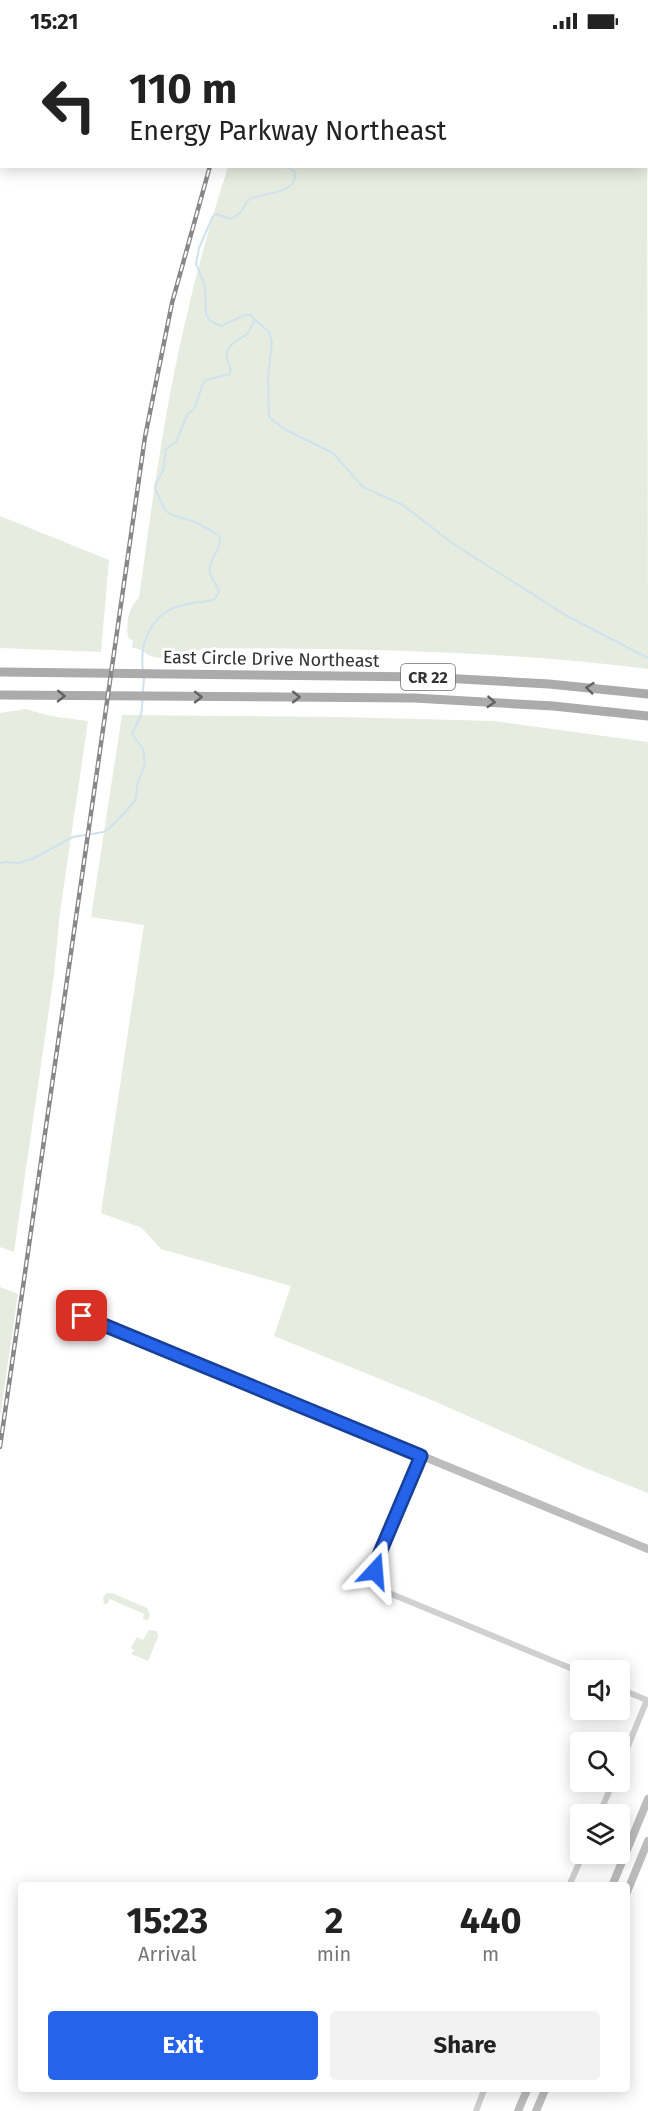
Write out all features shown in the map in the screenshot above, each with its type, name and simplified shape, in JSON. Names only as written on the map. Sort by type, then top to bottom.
[{"type":"main road","name":"East Circle Drive Northeast","points":[[0,672],[461,678],[648,694]]},
{"type":"main road","name":"East Circle Drive Northeast","points":[[0,695],[457,699],[648,716]]},
{"type":"street","points":[[82,1316],[648,1549]]},
{"type":"street","points":[[421,1456],[376,1562],[375,1579],[378,1585],[389,1593],[570,1668]]},
{"type":"street","points":[[630,1693],[647,1700],[630,1741]]},
{"type":"street","points":[[630,1841],[648,1799]]},
{"type":"street","points":[[630,1885],[648,1841]]},
{"type":"street","points":[[571,1882],[579,1864]]},
{"type":"street","points":[[614,1882],[621,1864]]},
{"type":"street","points":[[476,2111],[483,2092]]},
{"type":"street","points":[[518,2111],[526,2092]]},
{"type":"street","points":[[536,2111],[544,2092]]},
{"type":"shaded area","points":[[228,168],[647,168],[648,669],[481,654],[370,650],[203,648],[186,655],[159,658],[132,648],[133,641],[128,637],[127,627],[132,606],[139,598],[171,390],[184,325]]},
{"type":"shaded area","points":[[0,516],[109,560],[101,652],[0,648]]},
{"type":"shaded area","points":[[26,709],[50,716],[88,721],[14,1252],[0,1247],[0,713]]},
{"type":"shaded area","points":[[122,715],[494,721],[648,742],[648,1493],[585,1468],[434,1401],[274,1336],[291,1286],[161,1249],[142,1228],[101,1213],[144,925],[91,917]]},
{"type":"shaded area","points":[[0,1287],[18,1294],[0,1417]]},
{"type":"shaded area","points":[[107,1593],[147,1608],[150,1615],[148,1620],[143,1619],[144,1614],[110,1599],[107,1604],[104,1604],[103,1597]]},
{"type":"shaded area","points":[[149,1630],[157,1631],[158,1637],[148,1661],[131,1654],[134,1650],[131,1648],[137,1637],[143,1640]]},
{"type":"waterway","points":[[143,671],[143,649],[156,621],[172,609],[215,599],[219,591],[210,568],[219,545],[219,535],[195,522],[170,514],[165,510],[155,488],[163,471],[166,449],[176,442],[187,415],[194,409],[203,384],[206,380],[230,374],[227,357],[229,347],[249,331],[254,319],[251,315],[245,315],[221,326],[210,321],[206,314],[205,286],[196,264],[199,248],[213,216],[216,214],[231,219],[240,213],[250,199],[286,189],[295,179],[295,172],[289,168]]},
{"type":"waterway","points":[[254,319],[269,332],[272,343],[268,377],[269,417],[286,430],[333,453],[363,487],[403,505],[452,543],[567,616],[648,658]]},
{"type":"waterway","points":[[143,692],[144,676]]},
{"type":"waterway","points":[[0,863],[19,863],[32,859],[73,837],[104,832],[135,801],[138,782],[145,764],[143,749],[132,734],[141,715],[143,697]]},
{"type":"railway","points":[[0,1447],[145,437],[172,303],[209,168]]},
{"type":"route","points":[[82,1316],[421,1456],[376,1562],[375,1571]]}]
